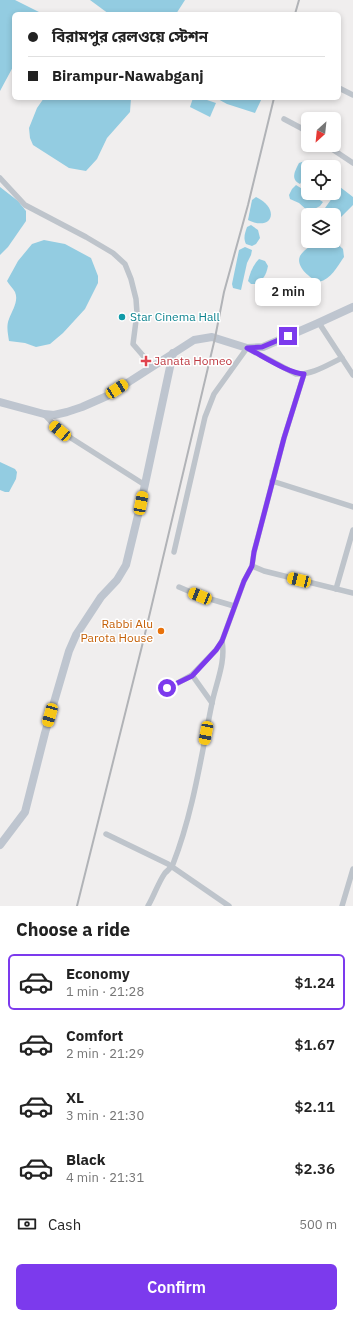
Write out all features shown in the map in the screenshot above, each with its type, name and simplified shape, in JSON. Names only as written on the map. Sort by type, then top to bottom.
[{"type":"street","points":[[341,89],[353,95]]},
{"type":"street","points":[[284,119],[301,128]]},
{"type":"street","points":[[336,152],[353,163]]},
{"type":"street","points":[[0,178],[25,205],[108,250],[125,264],[131,279],[136,300],[133,344],[152,366]]},
{"type":"street","points":[[247,348],[262,347],[353,307]]},
{"type":"street","points":[[319,323],[353,375]]},
{"type":"street","points":[[0,402],[44,414],[54,415],[82,407],[107,396],[194,340],[204,337],[216,338],[247,348],[296,374],[310,373],[342,358]]},
{"type":"street","points":[[174,552],[205,417],[214,394],[247,348]]},
{"type":"street","points":[[0,845],[25,812],[68,651],[76,635],[101,597],[117,580],[126,565],[145,485],[173,353]]},
{"type":"street","points":[[167,688],[192,676],[216,650],[222,641],[244,581],[252,566],[254,552],[272,481],[304,374]]},
{"type":"street","points":[[44,414],[60,431],[145,485]]},
{"type":"street","points":[[272,481],[353,507]]},
{"type":"street","points":[[336,589],[353,530]]},
{"type":"street","points":[[252,566],[264,571],[353,593]]},
{"type":"street","points":[[179,587],[200,596],[234,606]]},
{"type":"street","points":[[148,906],[165,874],[172,867],[182,840],[224,652],[222,641]]},
{"type":"street","points":[[192,676],[212,703]]},
{"type":"street","points":[[106,834],[172,867],[229,906]]},
{"type":"street","points":[[342,906],[353,869]]},
{"type":"water","points":[[0,0],[15,0],[39,12],[12,12],[12,69],[0,91]]},
{"type":"water","points":[[90,0],[185,0],[177,12],[106,12]]},
{"type":"water","points":[[43,100],[131,100],[130,112],[107,138],[97,159],[86,171],[69,168],[33,145],[30,138],[29,128],[37,108]]},
{"type":"water","points":[[192,100],[207,100],[216,103],[210,117],[190,107]]},
{"type":"water","points":[[220,100],[261,100],[255,113],[227,104]]},
{"type":"water","points":[[301,162],[300,184],[294,177],[299,163]]},
{"type":"water","points":[[296,185],[301,188],[301,200],[320,200],[323,202],[316,208],[305,208],[299,203],[290,199],[289,195]]},
{"type":"water","points":[[0,187],[18,201],[26,211],[26,221],[8,247],[0,255]]},
{"type":"water","points":[[341,188],[353,197],[353,205],[341,217],[341,208],[325,208],[331,200],[341,200]]},
{"type":"water","points":[[256,197],[269,207],[271,213],[268,221],[263,223],[256,223],[248,220],[252,200]]},
{"type":"water","points":[[251,225],[258,230],[260,238],[256,244],[252,246],[246,244],[244,238],[247,227]]},
{"type":"water","points":[[44,240],[65,244],[91,258],[98,276],[98,283],[85,309],[63,333],[50,344],[36,347],[25,343],[9,341],[8,324],[15,306],[16,295],[7,281],[18,261],[32,244]]},
{"type":"water","points":[[245,247],[252,250],[247,263],[241,290],[233,288],[232,284],[239,250]]},
{"type":"water","points":[[341,247],[343,249],[344,257],[336,269],[327,278],[319,282],[312,278],[302,268],[299,260],[303,252],[308,248]]},
{"type":"water","points":[[259,259],[265,261],[268,266],[263,278],[256,284],[251,284],[248,281],[253,266]]},
{"type":"water","points":[[0,462],[15,469],[17,472],[16,479],[9,492],[0,490]]},
{"type":"railway","points":[[296,12],[299,0]]},
{"type":"railway","points":[[77,906],[144,638],[215,338],[224,292],[248,205],[274,100]]},
{"type":"place","name":"Star Cinema Hall","points":[[122,317]]},
{"type":"place","name":"Janata Homeo","points":[[146,361]]},
{"type":"place","name":"Rabbi Alu Parota House","points":[[161,631]]},
{"type":"route","points":[[167,688],[192,676],[216,650],[222,641],[234,606],[252,566],[254,552],[284,438],[304,374],[296,374],[287,370],[247,348],[262,347],[288,336]]}]
